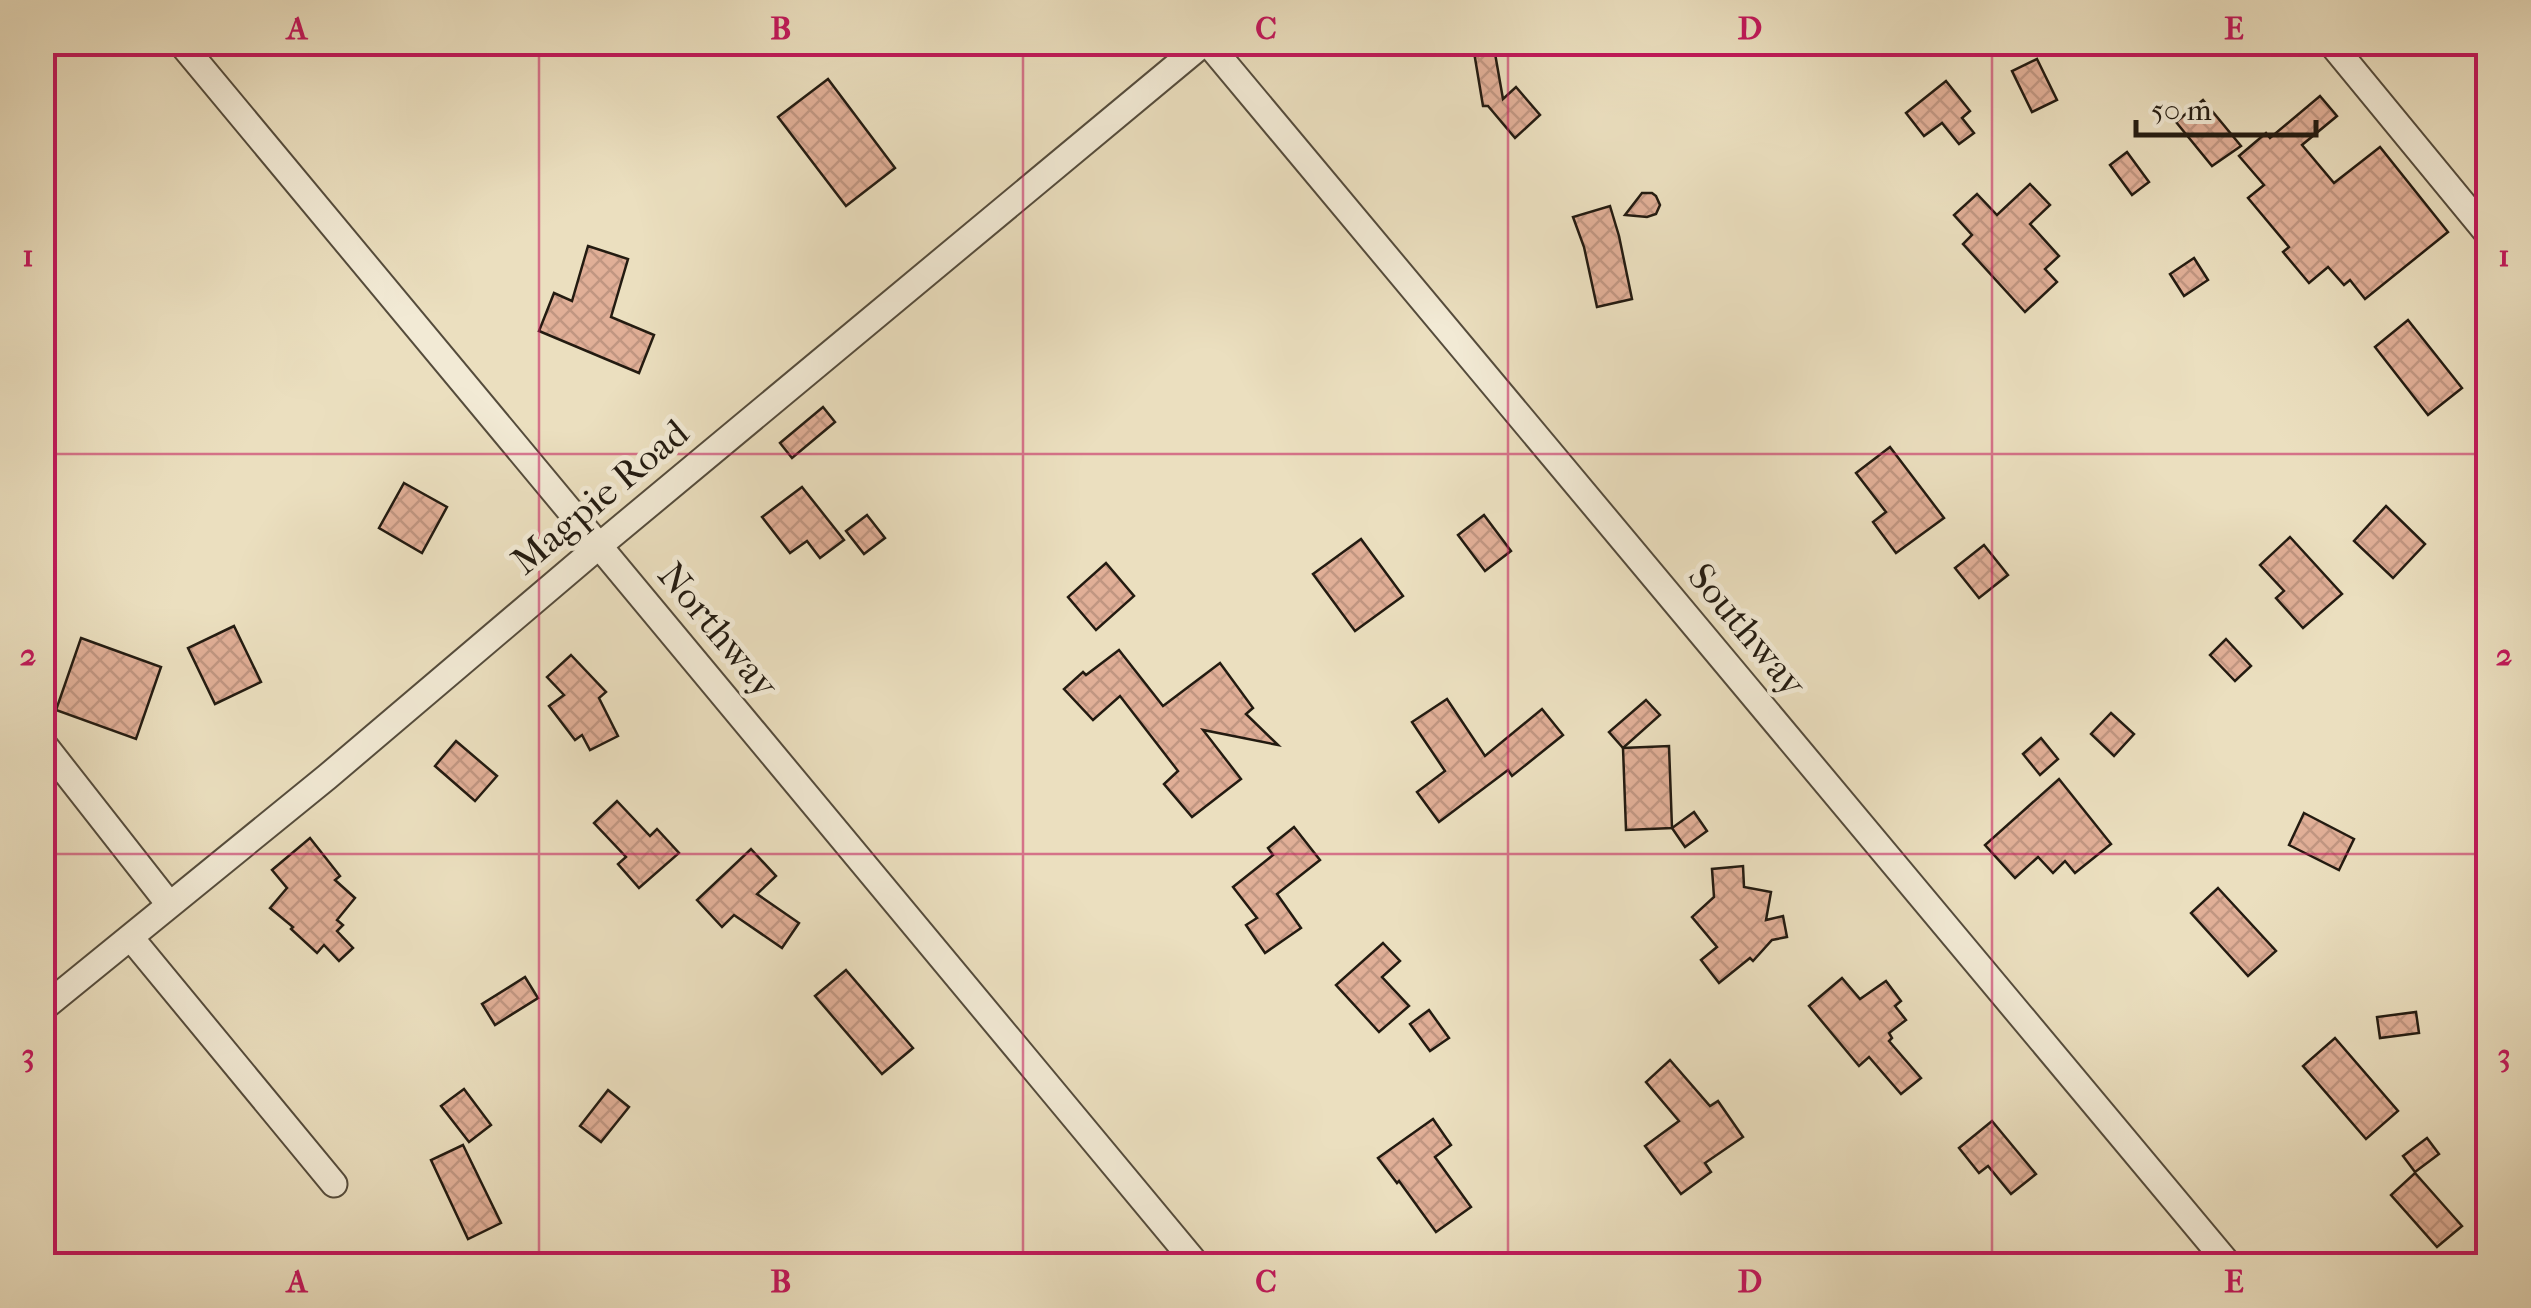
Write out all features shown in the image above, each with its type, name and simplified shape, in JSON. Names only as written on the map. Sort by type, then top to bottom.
[{"type":"street","name":"Northway","points":[[180,42],[1198,1266]]},
{"type":"street","name":"Magpie Road","points":[[42,1010],[1206,42]]},
{"type":"street","name":"Southway","points":[[1206,42],[2230,1266]]},
{"type":"street","points":[[2330,42],[2488,234]]},
{"type":"street","points":[[42,742],[170,904]]},
{"type":"street","points":[[131,938],[334,1184]]},
{"type":"building","points":[[1493,42],[1503,99],[1516,87],[1540,115],[1515,138],[1488,106],[1483,106],[1473,46]]},
{"type":"building","points":[[2037,59],[2057,100],[2032,112],[2012,71]]},
{"type":"building","points":[[828,79],[895,168],[846,206],[778,117]]},
{"type":"building","points":[[1946,81],[1970,111],[1962,118],[1974,133],[1959,144],[1942,123],[1924,136],[1906,113]]},
{"type":"building","points":[[2320,96],[2337,116],[2302,145],[2334,183],[2380,147],[2448,232],[2365,299],[2350,280],[2344,285],[2328,267],[2309,283],[2283,252],[2289,247],[2248,198],[2264,185],[2239,156],[2266,133],[2270,138]]},
{"type":"building","points":[[2203,100],[2241,146],[2212,166],[2176,122]]},
{"type":"building","points":[[2127,152],[2149,182],[2132,195],[2110,165]]},
{"type":"building","points":[[2030,184],[2050,205],[2030,224],[2059,256],[2045,269],[2057,282],[2025,312],[1963,244],[1972,235],[1954,215],[1977,194],[1997,215]]},
{"type":"building","points":[[1642,193],[1656,196],[1660,205],[1656,214],[1625,215]]},
{"type":"building","points":[[1610,206],[1632,299],[1597,307],[1573,217]]},
{"type":"building","points":[[588,246],[628,259],[611,317],[654,335],[639,373],[539,331],[554,293],[572,301]]},
{"type":"building","points":[[2194,258],[2208,280],[2184,296],[2170,274]]},
{"type":"building","points":[[2408,320],[2462,388],[2428,415],[2375,347]]},
{"type":"building","points":[[823,407],[835,422],[792,458],[780,443]]},
{"type":"building","points":[[1890,447],[1944,518],[1896,553],[1873,522],[1886,512],[1856,473]]},
{"type":"building","points":[[404,483],[447,507],[422,553],[379,528]]},
{"type":"building","points":[[802,487],[844,540],[820,558],[807,541],[790,553],[762,517]]},
{"type":"building","points":[[2386,506],[2425,544],[2393,578],[2354,541]]},
{"type":"building","points":[[867,515],[885,538],[864,554],[846,531]]},
{"type":"building","points":[[1484,515],[1511,551],[1485,571],[1458,535]]},
{"type":"building","points":[[2290,537],[2342,594],[2303,628],[2276,598],[2284,591],[2260,565]]},
{"type":"building","points":[[1361,539],[1403,596],[1355,631],[1313,574]]},
{"type":"building","points":[[1984,545],[2008,575],[1979,598],[1955,568]]},
{"type":"building","points":[[1106,563],[1134,596],[1096,630],[1068,597]]},
{"type":"building","points":[[234,626],[261,682],[215,704],[188,648]]},
{"type":"building","points":[[81,638],[161,667],[136,739],[56,710]]},
{"type":"building","points":[[2226,639],[2251,666],[2235,681],[2210,655]]},
{"type":"building","points":[[1119,650],[1163,706],[1220,663],[1253,708],[1246,714],[1278,745],[1203,730],[1241,779],[1192,817],[1164,784],[1178,771],[1120,696],[1093,720],[1064,689]]},
{"type":"building","points":[[571,655],[606,692],[599,698],[618,736],[590,750],[582,735],[575,740],[549,706],[564,695],[547,677]]},
{"type":"building","points":[[1447,699],[1485,756],[1542,709],[1563,735],[1512,776],[1508,770],[1439,822],[1417,792],[1445,771],[1412,722]]},
{"type":"building","points":[[1646,700],[1660,715],[1623,748],[1609,732]]},
{"type":"building","points":[[2111,713],[2134,734],[2114,756],[2091,734]]},
{"type":"building","points":[[2041,738],[2058,759],[2040,775],[2023,754]]},
{"type":"building","points":[[456,741],[497,776],[475,801],[435,766]]},
{"type":"building","points":[[1669,746],[1672,828],[1626,830],[1623,748]]},
{"type":"building","points":[[2059,779],[2111,844],[2075,873],[2065,861],[2053,873],[2038,857],[2015,878],[1985,845]]},
{"type":"building","points":[[617,801],[650,836],[657,829],[679,853],[639,888],[618,864],[626,857],[594,823]]},
{"type":"building","points":[[1694,812],[1707,831],[1685,847],[1672,828]]},
{"type":"building","points":[[2304,813],[2354,839],[2339,870],[2289,845]]},
{"type":"building","points":[[1294,827],[1320,860],[1277,894],[1301,928],[1265,953],[1246,925],[1257,918],[1233,887],[1273,855],[1268,848]]},
{"type":"building","points":[[310,838],[340,876],[335,880],[355,898],[337,920],[343,925],[337,931],[353,948],[339,961],[324,945],[317,953],[270,908],[287,888],[272,870]]},
{"type":"building","points":[[751,849],[776,876],[757,894],[799,923],[782,948],[734,915],[722,927],[697,900]]},
{"type":"building","points":[[1743,866],[1744,887],[1771,892],[1766,920],[1783,916],[1787,937],[1772,940],[1753,961],[1750,958],[1719,983],[1701,960],[1717,947],[1692,917],[1714,897],[1712,869]]},
{"type":"building","points":[[2218,888],[2276,951],[2248,976],[2191,913]]},
{"type":"building","points":[[1383,943],[1400,961],[1382,977],[1409,1006],[1379,1032],[1336,985]]},
{"type":"building","points":[[846,970],[913,1048],[882,1074],[815,996]]},
{"type":"building","points":[[525,977],[538,998],[495,1025],[482,1004]]},
{"type":"building","points":[[1842,978],[1860,999],[1886,981],[1901,1001],[1895,1006],[1906,1020],[1889,1033],[1889,1041],[1921,1078],[1901,1094],[1869,1057],[1859,1066],[1809,1006]]},
{"type":"building","points":[[1429,1010],[1449,1038],[1430,1051],[1410,1024]]},
{"type":"building","points":[[2416,1012],[2419,1033],[2380,1038],[2377,1017]]},
{"type":"building","points":[[2335,1038],[2398,1111],[2366,1139],[2303,1066]]},
{"type":"building","points":[[1670,1060],[1710,1106],[1718,1101],[1743,1137],[1705,1163],[1711,1172],[1681,1194],[1645,1146],[1679,1121],[1646,1082]]},
{"type":"building","points":[[464,1089],[491,1125],[469,1142],[441,1106]]},
{"type":"building","points":[[608,1090],[629,1107],[601,1142],[580,1126]]},
{"type":"building","points":[[1433,1119],[1451,1145],[1435,1157],[1471,1207],[1436,1232],[1378,1158]]},
{"type":"building","points":[[1992,1121],[2036,1174],[2011,1194],[1988,1166],[1979,1173],[1959,1148]]},
{"type":"building","points":[[2427,1138],[2439,1154],[2415,1172],[2403,1156]]},
{"type":"building","points":[[463,1145],[501,1223],[468,1239],[431,1160]]},
{"type":"building","points":[[2415,1173],[2462,1226],[2437,1247],[2391,1195]]}]
